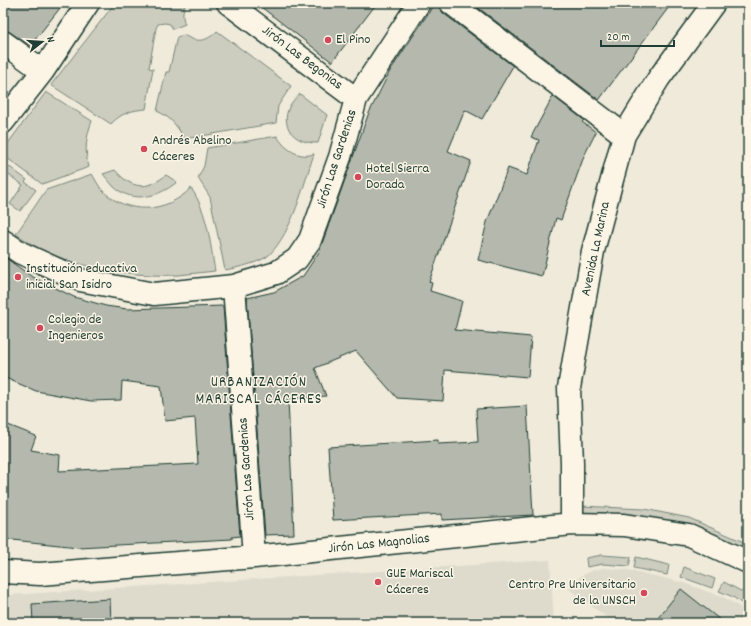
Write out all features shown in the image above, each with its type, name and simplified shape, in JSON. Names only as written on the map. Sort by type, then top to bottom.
[{"type":"street","points":[[3,122],[43,71],[88,3]]},
{"type":"street","name":"Jirón Las Begonias","points":[[228,3],[356,99]]},
{"type":"street","name":"Jirón Las Gardenias","points":[[3,241],[21,253],[80,280],[154,294],[234,286],[276,272],[297,259],[310,240],[340,157],[356,99],[420,3]]},
{"type":"street","points":[[451,3],[624,135]]},
{"type":"street","name":"Avenida La Marina","points":[[572,524],[572,463],[569,388],[592,251],[624,135],[659,78],[714,3]]},
{"type":"street","points":[[3,42],[43,71]]},
{"type":"street","name":"Jirón Las Gardenias","points":[[234,286],[254,557]]},
{"type":"street","name":"Jirón Las Magnolias","points":[[3,572],[40,574],[254,557],[572,524],[624,525],[689,535],[748,562]]},
{"type":"shaded area","points":[[115,3],[186,4],[183,14],[185,24],[173,29],[170,24],[165,23],[158,24],[156,28],[149,68],[153,69],[146,109],[127,113],[119,117],[111,124],[51,85]]},
{"type":"shaded area","points":[[217,31],[291,86],[278,106],[276,123],[184,139],[173,122],[157,111],[166,72],[169,72],[177,37],[184,35],[188,38],[201,40],[213,35]]},
{"type":"shaded area","points":[[46,92],[92,121],[86,144],[89,167],[42,184],[3,155],[3,150]]},
{"type":"shaded area","points":[[300,94],[327,115],[318,143],[298,139],[288,126],[286,119],[288,110],[292,102]]},
{"type":"shaded area","points":[[277,136],[280,141],[292,152],[303,155],[314,154],[291,221],[285,234],[265,258],[254,263],[225,270],[210,197],[198,178],[204,166],[207,148]]},
{"type":"shaded area","points":[[7,165],[27,180],[25,182],[36,190],[20,211],[10,204],[23,185],[3,171]]},
{"type":"shaded area","points":[[115,170],[127,181],[139,186],[152,184],[166,175],[177,182],[162,192],[154,195],[138,197],[129,196],[114,187],[103,174]]},
{"type":"shaded area","points":[[92,174],[102,190],[112,198],[123,204],[135,207],[147,208],[170,203],[191,188],[197,198],[205,218],[215,271],[179,275],[144,275],[107,270],[71,261],[55,255],[16,234],[46,190]]},
{"type":"shaded area","points":[[580,506],[644,509],[689,518],[748,544],[748,554],[579,515]]},
{"type":"shaded area","points":[[602,555],[631,557],[629,566],[603,564],[587,567],[586,558]]},
{"type":"shaded area","points":[[636,557],[669,565],[667,575],[634,568]]},
{"type":"shaded area","name":"GUE Mariscal Cáceres","points":[[550,560],[554,623],[3,623],[3,605],[9,595]]},
{"type":"shaded area","points":[[684,567],[715,579],[712,588],[681,577]]},
{"type":"shaded area","name":"Centro Pre Universitario de la UNSCH","points":[[604,568],[627,570],[681,582],[725,598],[748,612],[748,623],[614,623],[569,589],[580,577],[593,570]]},
{"type":"shaded area","points":[[724,582],[748,595],[748,608],[733,597],[719,591]]},
{"type":"building","points":[[3,3],[64,3],[30,46],[10,32],[3,30]]},
{"type":"building","points":[[256,3],[377,3],[332,62]]},
{"type":"building","points":[[435,3],[439,3],[443,13],[513,66],[482,119],[465,110],[448,151],[471,161],[429,282],[432,283],[430,291],[462,301],[455,330],[531,337],[528,377],[445,370],[443,401],[397,398],[356,351],[315,368],[326,396],[288,399],[294,534],[265,535],[247,298],[274,292],[303,276],[319,252],[368,115],[390,71]]},
{"type":"building","points":[[472,3],[672,3],[599,100]]},
{"type":"building","points":[[553,96],[584,120],[582,122],[596,132],[584,156],[561,220],[556,218],[542,276],[478,260],[487,222],[508,168],[527,175],[539,140],[531,137]]},
{"type":"building","points":[[3,256],[31,276],[74,297],[106,306],[127,309],[223,306],[240,536],[232,537],[232,539],[78,547],[3,539],[3,423],[36,436],[31,450],[60,455],[59,471],[198,464],[195,418],[165,421],[161,386],[122,381],[121,400],[91,401],[36,391],[3,377]]},
{"type":"building","points":[[527,406],[533,515],[442,520],[442,514],[333,520],[328,447],[438,440],[438,444],[478,442],[476,409]]},
{"type":"building","points":[[681,589],[724,623],[654,623]]},
{"type":"building","points":[[110,599],[111,623],[33,623],[32,604]]},
{"type":"place","name":"El Pino","points":[[328,40]]},
{"type":"place","name":"Andrés Abelino Cáceres","points":[[144,149]]},
{"type":"place","name":"Hotel Sierra Dorada","points":[[358,177]]},
{"type":"place","name":"Institución educativa inicial San Isidro","points":[[18,277]]},
{"type":"place","name":"Colegio de Ingenieros","points":[[40,328]]},
{"type":"place","name":"GUE Mariscal Cáceres","points":[[378,582]]},
{"type":"place","name":"Centro Pre Universitario de la UNSCH","points":[[644,593]]},
{"type":"district","name":"URBANIZACIÓN MARISCAL CÁCERES","points":[[259,392]]}]
